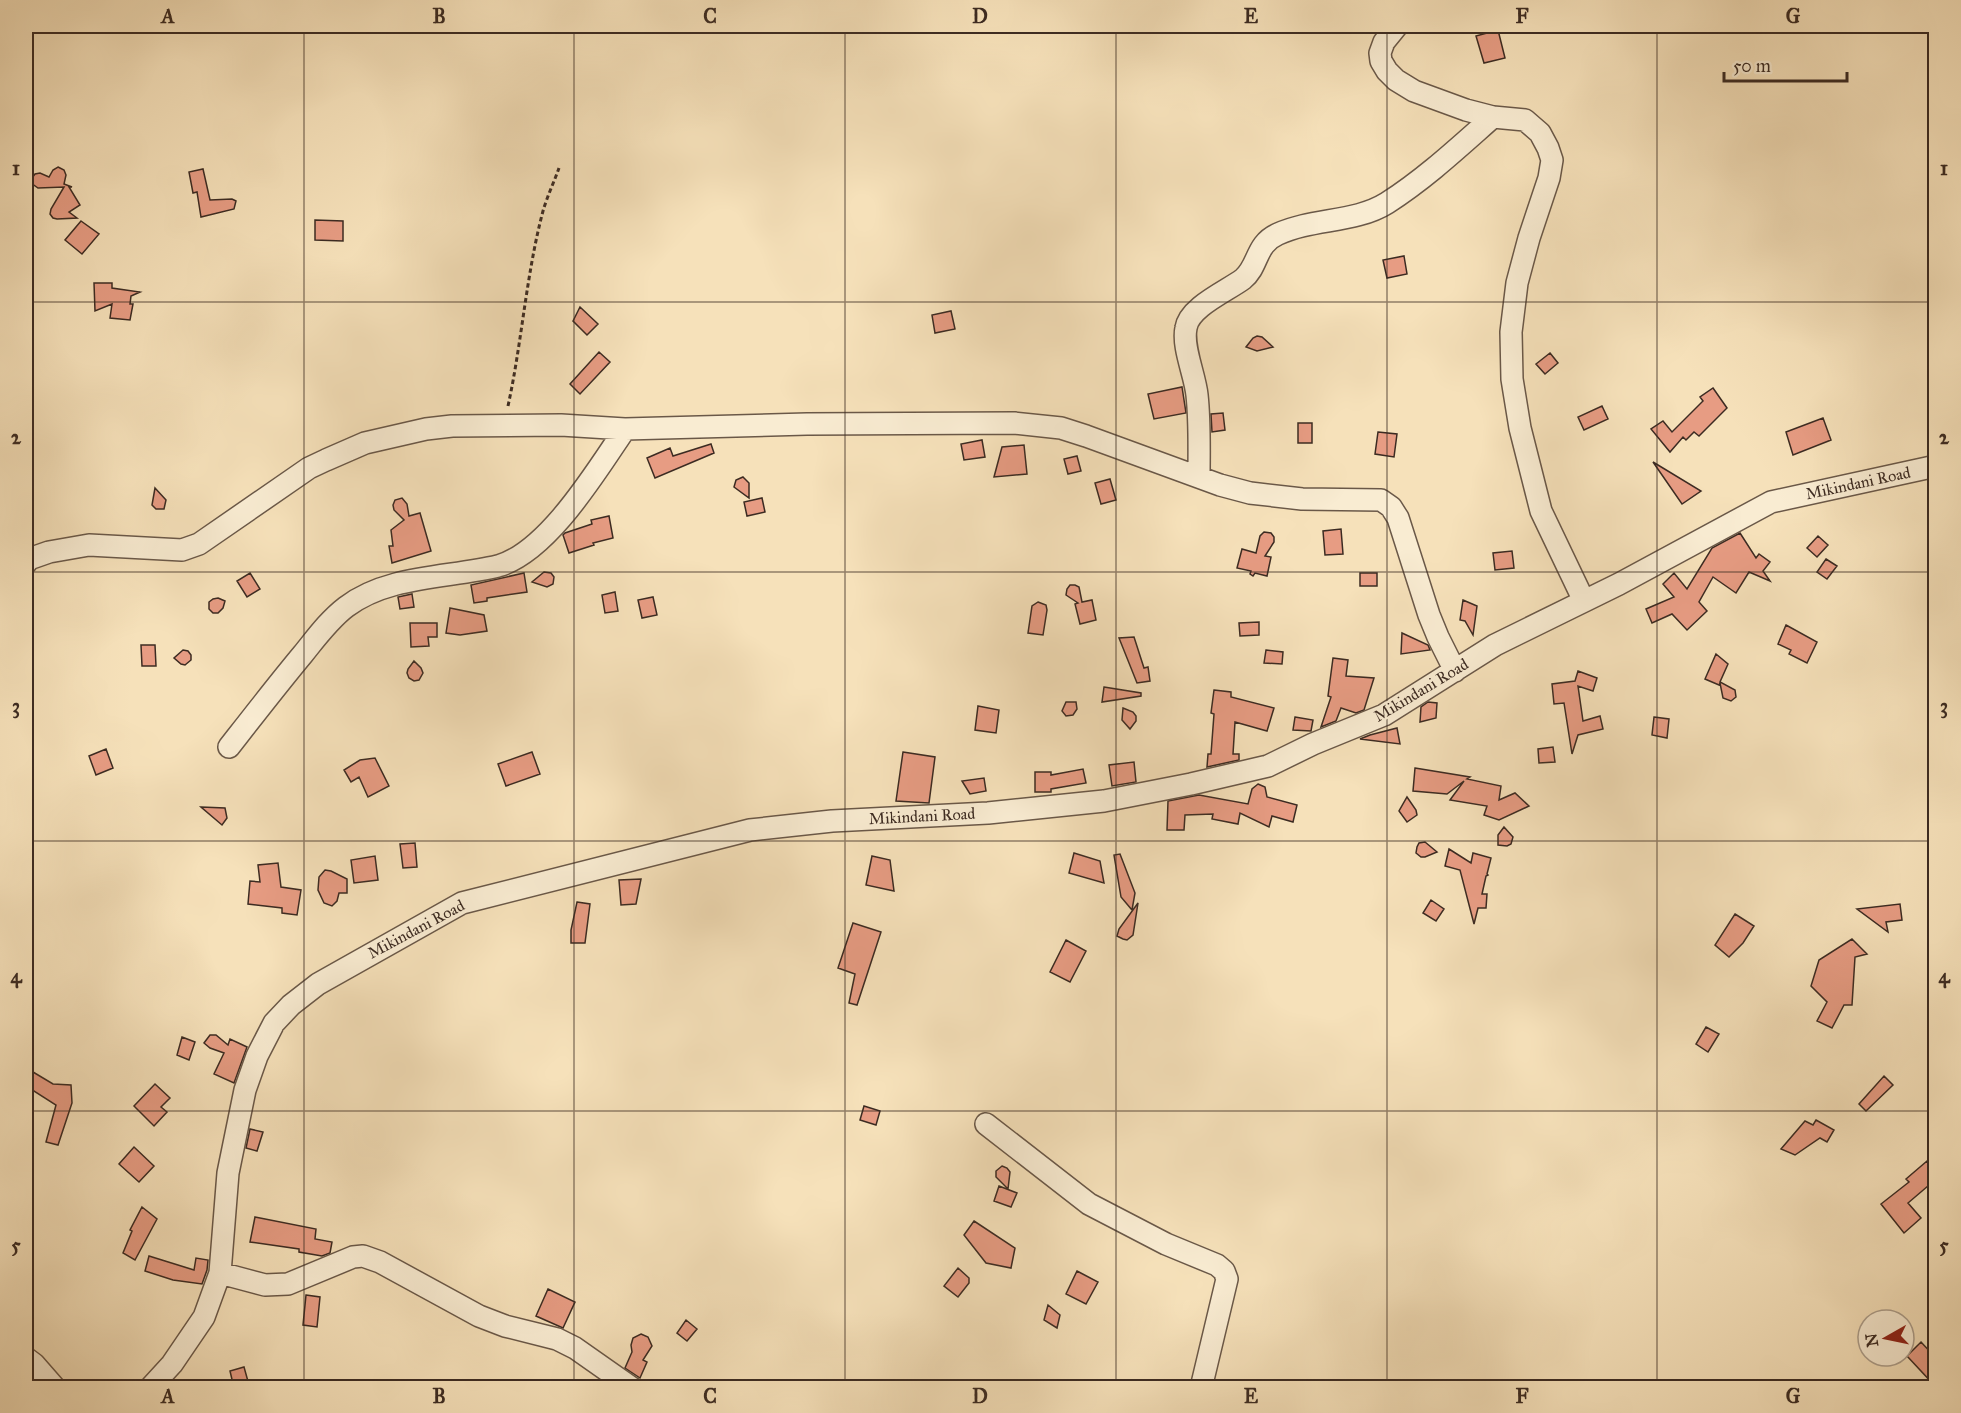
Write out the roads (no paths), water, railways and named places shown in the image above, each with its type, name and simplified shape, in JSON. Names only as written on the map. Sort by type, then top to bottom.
[{"type":"street","points":[[1397,26],[1393,28],[1384,42],[1380,53],[1381,61],[1387,71],[1414,91],[1466,110],[1493,117],[1525,120],[1540,133],[1552,160],[1549,178],[1529,238],[1517,284],[1511,332],[1512,379],[1520,428],[1541,511],[1584,601]]},
{"type":"street","points":[[1199,477],[1197,393],[1185,331],[1187,321],[1200,308],[1244,278],[1269,238],[1299,226],[1329,222],[1385,204],[1421,180],[1493,117]]},
{"type":"street","points":[[26,563],[29,559],[49,552],[89,544],[182,550],[199,544],[309,468],[365,443],[426,429],[503,425],[625,429],[884,423],[1032,424],[1061,428],[1220,485],[1267,496],[1381,500],[1391,507],[1398,518],[1438,637],[1455,671]]},
{"type":"street","points":[[230,747],[318,635],[346,607],[367,595],[395,585],[426,577],[498,566],[518,557],[536,545],[561,518],[625,429]]},
{"type":"street","name":"Mikindani Road","points":[[150,1388],[172,1364],[204,1317],[220,1273],[228,1173],[245,1090],[257,1056],[274,1023],[291,1005],[318,984],[462,903],[750,830],[832,821],[1011,811],[1104,801],[1268,766],[1313,744],[1384,715],[1495,645],[1584,601],[1771,502],[1935,466]]},
{"type":"street","points":[[986,1124],[1089,1204],[1166,1244],[1217,1265],[1224,1271],[1227,1279],[1202,1388]]},
{"type":"street","points":[[220,1273],[264,1285],[288,1284],[342,1260],[363,1256],[380,1262],[479,1316],[505,1326],[557,1339],[632,1388]]},
{"type":"street","points":[[26,1358],[55,1388]]}]
